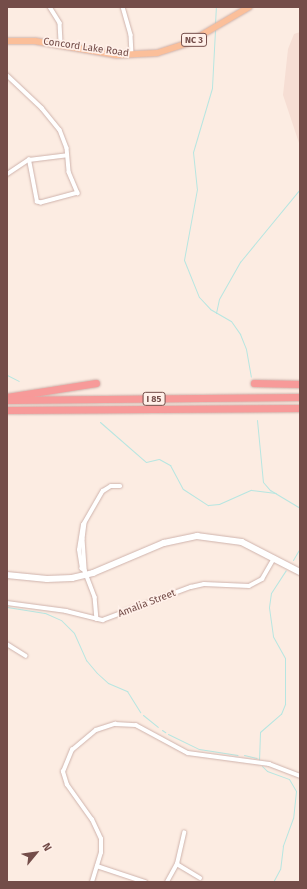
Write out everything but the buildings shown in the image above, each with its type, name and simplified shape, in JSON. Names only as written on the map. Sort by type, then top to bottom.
[{"type":"highway","points":[[7,396],[96,383]]},
{"type":"highway","points":[[254,383],[300,384]]},
{"type":"highway","name":"I 85","points":[[7,400],[300,397]]},
{"type":"highway","name":"I 85","points":[[9,411],[300,408]]},
{"type":"main road","name":"Concord Lake Road","points":[[7,41],[61,45],[132,55],[157,53],[187,44],[249,7]]},
{"type":"main road","points":[[7,575],[58,580],[85,573],[164,543],[197,536],[242,542],[274,557],[300,572]]},
{"type":"street","points":[[50,7],[60,24],[61,45]]},
{"type":"street","points":[[123,7],[131,35],[132,55]]},
{"type":"street","points":[[7,75],[58,126],[65,140],[69,172],[78,193],[41,203],[37,202],[29,160]]},
{"type":"street","points":[[7,175],[29,160],[67,155]]},
{"type":"street","points":[[97,619],[95,597],[82,569],[79,538],[86,521],[103,492],[111,486],[120,486]]},
{"type":"street","name":"Amalia Street","points":[[7,602],[66,610],[97,619],[116,616],[198,586],[249,586],[262,579],[274,557]]},
{"type":"street","points":[[7,644],[26,656]]},
{"type":"street","points":[[92,882],[102,845],[100,835],[92,820],[67,786],[63,772],[72,750],[103,727],[125,723],[136,725],[188,753],[268,764],[300,776]]},
{"type":"street","points":[[167,882],[177,864],[184,833]]},
{"type":"street","points":[[177,864],[200,878]]},
{"type":"street","points":[[97,866],[145,882]]},
{"type":"shaded area","points":[[300,32],[300,146],[283,95],[288,49],[294,34]]},
{"type":"waterway","points":[[215,24],[216,7]]},
{"type":"waterway","points":[[215,30],[212,88],[193,152],[197,189],[184,260],[199,297],[210,309],[231,321],[240,334],[246,349],[251,377]]},
{"type":"waterway","points":[[216,313],[219,299],[240,262],[300,189]]},
{"type":"waterway","points":[[7,375],[19,381]]},
{"type":"waterway","points":[[257,420],[263,482],[270,490],[300,508]]},
{"type":"waterway","points":[[100,422],[146,462],[159,459],[170,465],[183,489],[208,505],[219,504],[251,490],[276,493]]},
{"type":"waterway","points":[[293,560],[300,548]]},
{"type":"waterway","points":[[259,761],[260,732],[281,714],[285,704],[285,658],[273,636],[269,607],[271,593],[286,570]]},
{"type":"waterway","points":[[7,607],[45,613],[61,620],[74,633],[86,660],[97,673],[108,683],[127,691],[140,712]]},
{"type":"waterway","points":[[143,715],[158,727]]},
{"type":"waterway","points":[[168,734],[199,749],[238,755]]},
{"type":"waterway","points":[[244,755],[257,758]]},
{"type":"waterway","points":[[262,766],[267,771],[289,779],[296,791],[293,818],[283,846],[280,869],[273,882]]}]
